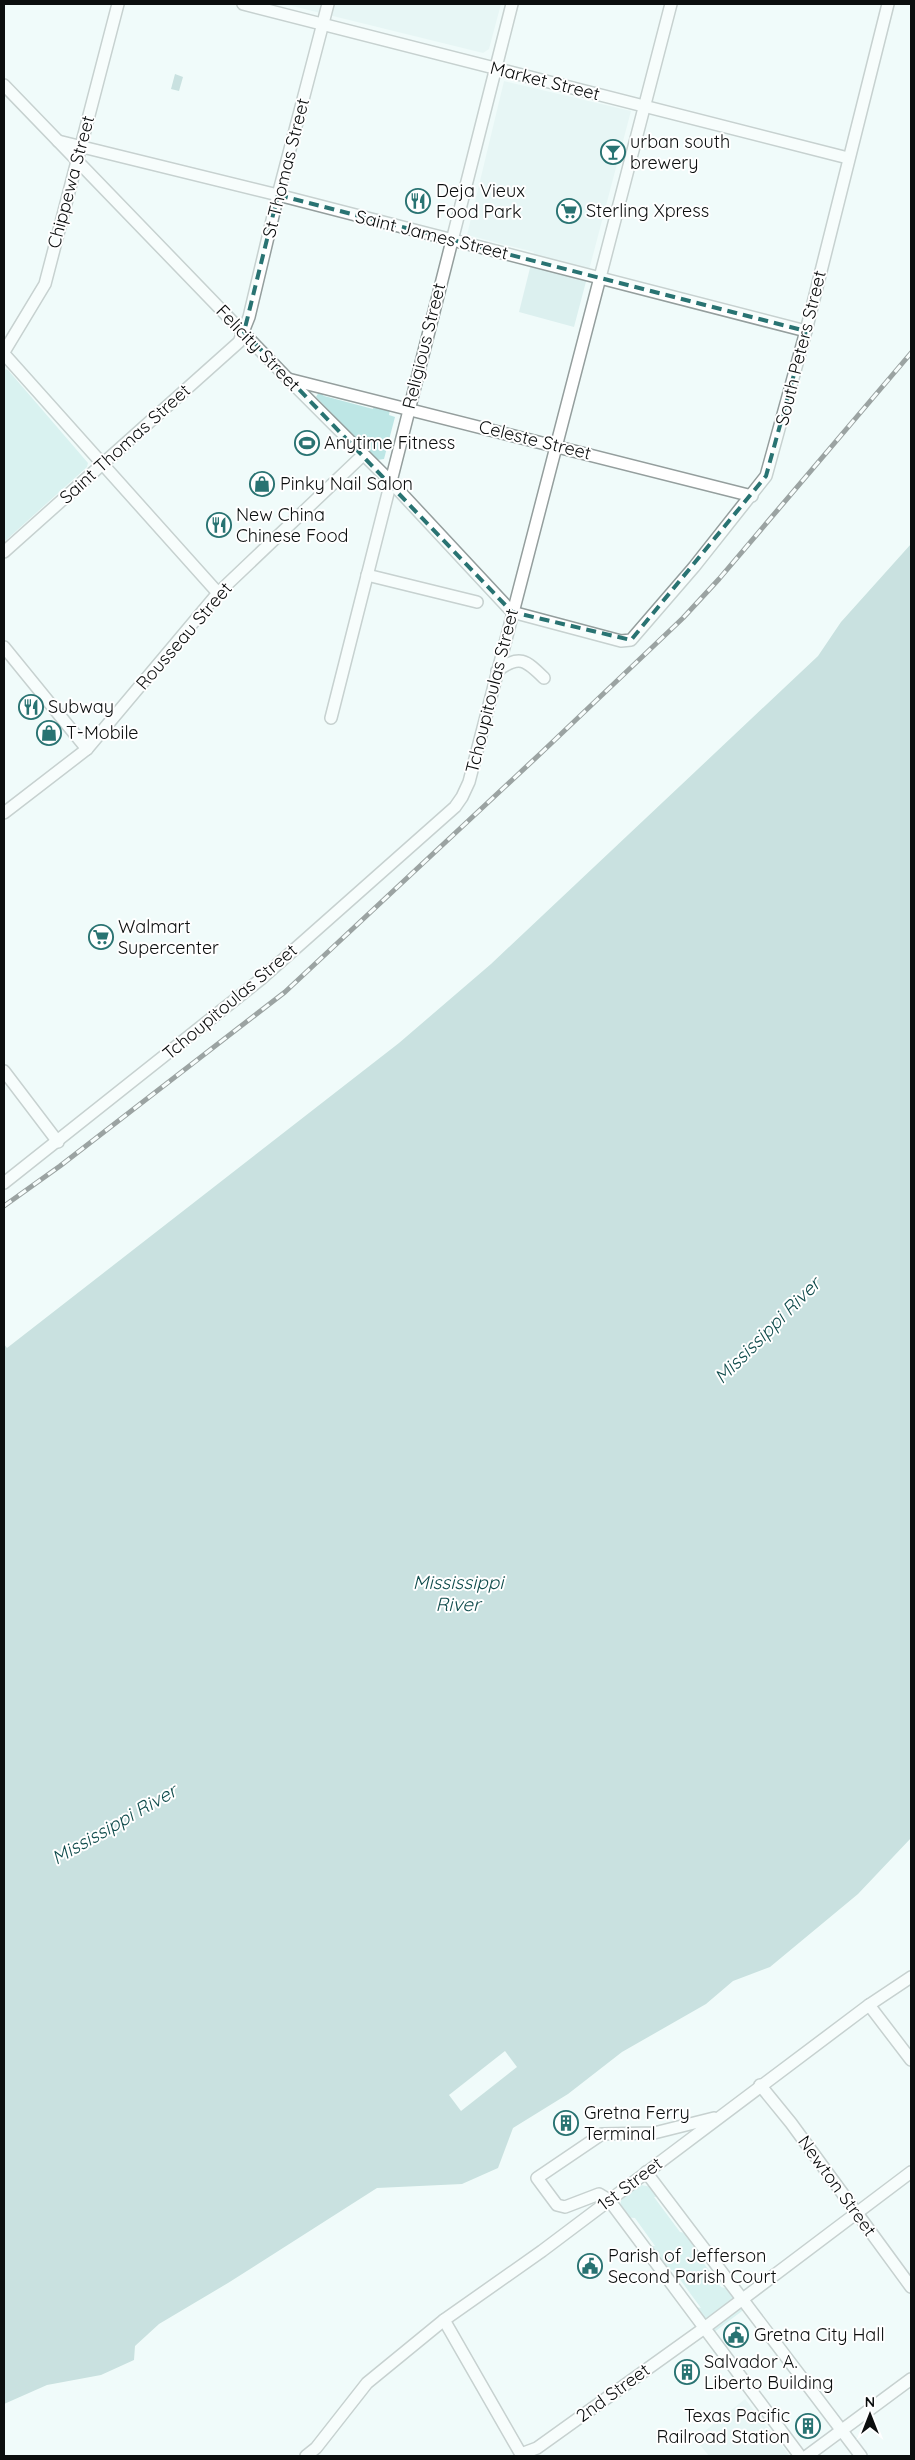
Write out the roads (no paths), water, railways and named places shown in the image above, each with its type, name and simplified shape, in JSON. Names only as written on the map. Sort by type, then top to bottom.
[{"type":"street","name":"Chippewa Street","points":[[4,353],[45,284],[76,159],[118,4]]},
{"type":"street","name":"Market Street","points":[[243,4],[848,158]]},
{"type":"street","name":"St Thomas Street","points":[[244,332],[328,4]]},
{"type":"street","name":"Religious Street","points":[[331,718],[408,408],[512,4]]},
{"type":"street","name":"Tchoupitoulas Street","points":[[4,1183],[261,979],[455,807],[462,797],[469,782],[671,4]]},
{"type":"street","name":"South Peters Street","points":[[512,612],[621,641],[630,640],[637,635],[752,496],[766,476],[806,331],[888,4]]},
{"type":"street","name":"Felicity Street","points":[[4,85],[288,379],[390,481],[512,612]]},
{"type":"street","name":"Saint James Street","points":[[58,141],[278,195],[806,331]]},
{"type":"street","name":"Saint Thomas Street","points":[[4,552],[239,342],[244,332]]},
{"type":"street","points":[[4,353],[218,593]]},
{"type":"street","name":"Celeste Street","points":[[288,379],[752,496]]},
{"type":"street","name":"Rousseau Street","points":[[4,813],[87,749],[218,593],[363,455]]},
{"type":"street","points":[[367,575],[477,602]]},
{"type":"street","points":[[4,648],[87,749]]},
{"type":"street","points":[[497,671],[509,662],[517,660],[529,664],[544,678]]},
{"type":"street","points":[[4,1071],[58,1142]]},
{"type":"street","name":"1st Street","points":[[306,2456],[319,2452],[367,2383],[444,2320],[609,2200],[760,2085],[869,2005],[911,1977]]},
{"type":"street","points":[[869,2005],[911,2060]]},
{"type":"street","name":"Newton Street","points":[[760,2085],[791,2123],[911,2287]]},
{"type":"street","points":[[719,2116],[654,2134],[602,2134],[537,2178],[557,2205],[565,2206],[599,2194],[609,2200],[703,2329],[800,2456]]},
{"type":"street","points":[[646,2172],[861,2456]]},
{"type":"street","points":[[743,2298],[911,2172]]},
{"type":"street","name":"2nd Street","points":[[522,2455],[537,2448],[703,2329],[743,2298]]},
{"type":"street","points":[[444,2320],[522,2455]]},
{"type":"street","points":[[807,2456],[911,2379]]},
{"type":"water","points":[[175,74],[183,77],[179,91],[171,89]]},
{"type":"water","name":"Mississippi River","points":[[911,544],[911,1838],[858,1894],[770,1967],[733,1981],[706,2004],[622,2052],[568,2094],[513,2128],[498,2168],[462,2184],[377,2188],[228,2283],[159,2324],[135,2346],[134,2360],[101,2375],[47,2385],[4,2404],[4,1344],[7,1348],[399,1043],[491,964],[818,656],[841,622]]},
{"type":"railway","points":[[4,1206],[60,1166],[285,992],[541,753],[683,618],[719,579],[911,353]]},
{"type":"place","name":"urban south brewery","points":[[613,152]]},
{"type":"place","name":"Deja Vieux Food Park","points":[[418,201]]},
{"type":"place","name":"Sterling Xpress","points":[[569,211]]},
{"type":"place","name":"Anytime Fitness","points":[[307,443]]},
{"type":"place","name":"Pinky Nail Salon","points":[[262,484]]},
{"type":"place","name":"New China Chinese Food","points":[[219,525]]},
{"type":"place","name":"Subway","points":[[31,707]]},
{"type":"place","name":"T-Mobile","points":[[49,733]]},
{"type":"place","name":"Walmart Supercenter","points":[[101,937]]},
{"type":"place","name":"Gretna Ferry Terminal","points":[[566,2123]]},
{"type":"place","name":"Parish of Jefferson Second Parish Court","points":[[590,2266]]},
{"type":"place","name":"Gretna City Hall","points":[[736,2335]]},
{"type":"place","name":"Salvador A. Liberto Building","points":[[687,2372]]},
{"type":"place","name":"Texas Pacific Railroad Station","points":[[808,2426]]}]
